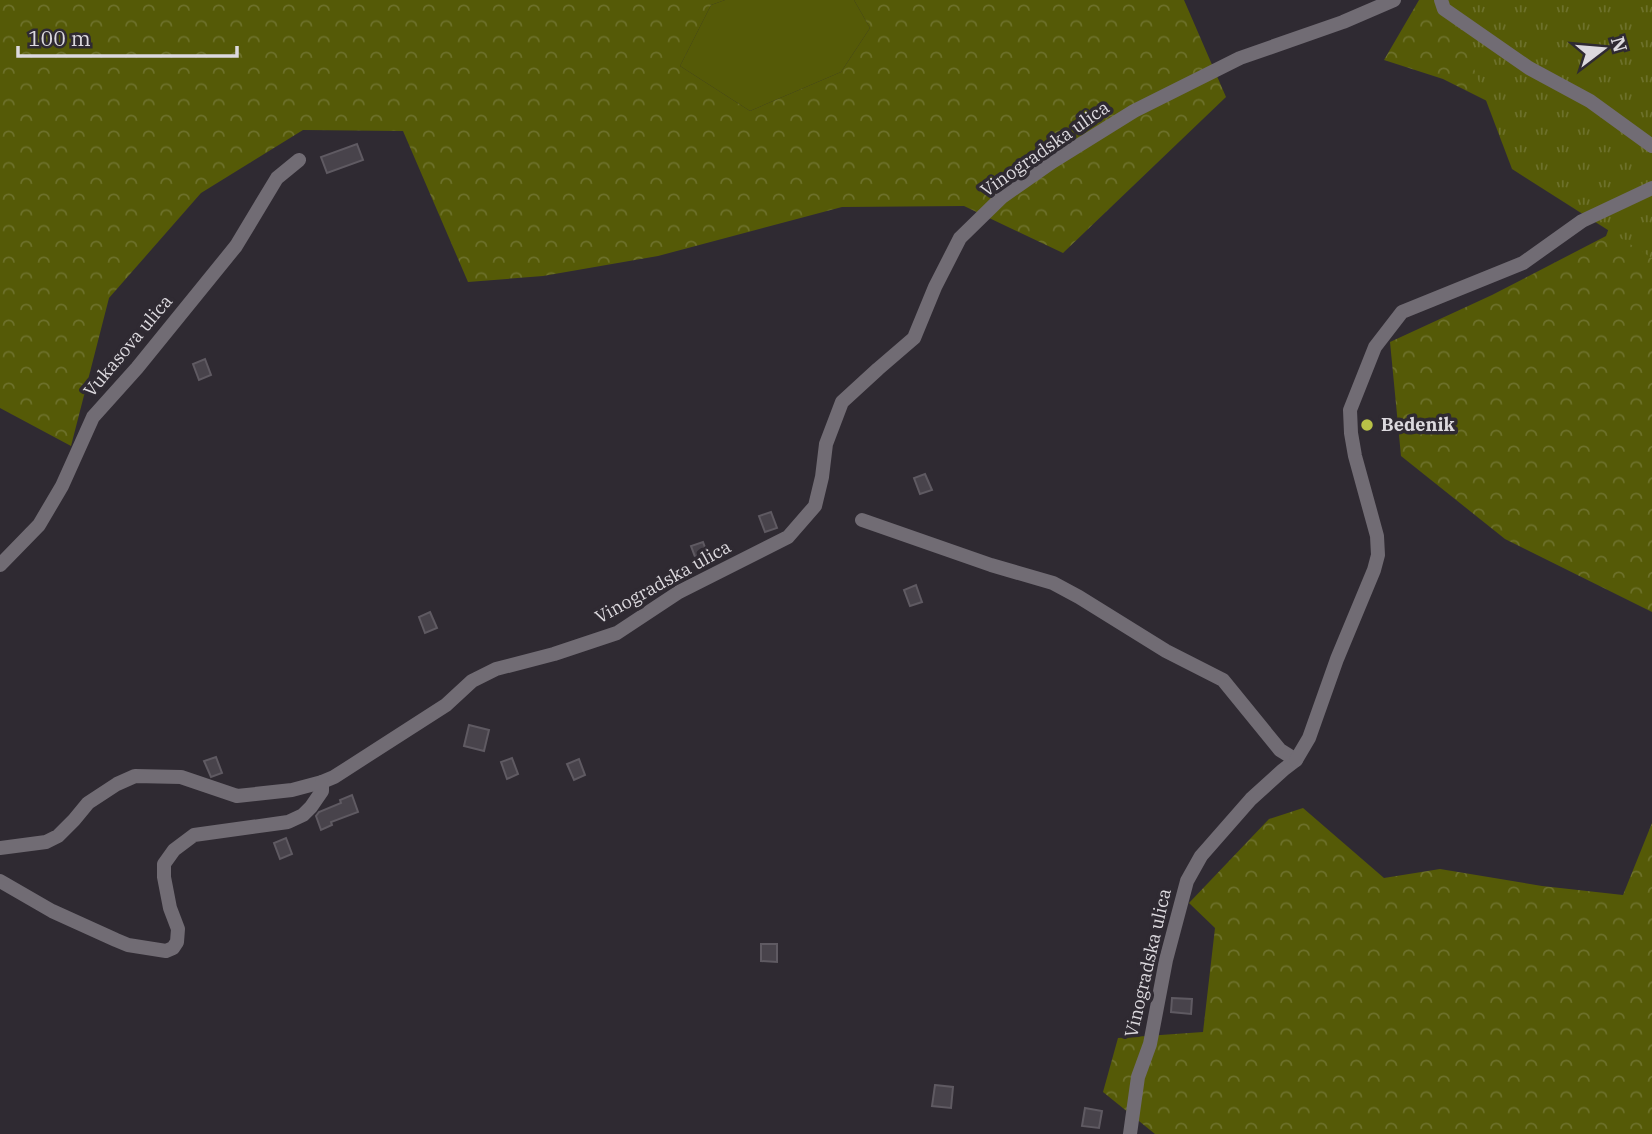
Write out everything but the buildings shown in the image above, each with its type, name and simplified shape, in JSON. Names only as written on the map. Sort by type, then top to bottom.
[{"type":"street","name":"Vinogradska ulica","points":[[0,848],[46,842],[58,836],[88,803],[135,776],[181,777],[237,796],[292,790],[322,782],[446,705],[472,681],[496,669],[554,654],[617,633],[679,593],[788,537],[815,506],[826,444],[842,402],[914,338],[935,287],[960,238],[1002,197],[1052,162],[1146,105],[1240,58],[1343,22],[1395,0]]},
{"type":"street","points":[[1441,0],[1444,9],[1529,68],[1590,101],[1652,146]]},
{"type":"street","name":"Vukasova ulica","points":[[0,565],[39,525],[62,486],[93,417],[137,368],[236,246],[277,178],[299,160]]},
{"type":"street","points":[[862,520],[990,565],[1053,583],[1079,597],[1166,651],[1223,680],[1280,750],[1296,760],[1309,738],[1378,555],[1373,516],[1355,456],[1350,410],[1375,347],[1402,312],[1523,263],[1582,221],[1652,188]]},
{"type":"street","name":"Vinogradska ulica","points":[[1129,1134],[1138,1077],[1150,1044],[1166,960],[1187,881],[1201,856],[1251,799],[1296,760]]},
{"type":"street","points":[[0,881],[52,911],[116,940],[128,945],[166,951],[173,948],[177,942],[178,929],[170,908],[164,877],[164,863],[174,850],[194,835],[288,822],[303,815],[311,807],[322,792],[322,782]]},
{"type":"green space","points":[[0,0],[725,0],[711,5],[680,66],[750,111],[841,72],[870,28],[854,0],[1184,0],[1226,97],[1063,253],[964,206],[842,207],[658,256],[543,276],[468,282],[403,131],[303,130],[201,193],[109,298],[71,446],[0,408]]},
{"type":"green space","points":[[725,0],[854,0],[870,28],[841,72],[750,111],[680,66],[711,5]]},
{"type":"green space","points":[[1419,0],[1652,0],[1491,103],[1443,79],[1384,60]]},
{"type":"green space","points":[[1448,0],[1652,0],[1652,258],[1512,169]]},
{"type":"green space","points":[[1652,110],[1652,612],[1505,539],[1401,456],[1390,342],[1492,295],[1606,236]]},
{"type":"green space","points":[[1303,808],[1384,878],[1440,869],[1542,886],[1623,895],[1652,823],[1652,1134],[1155,1134],[1103,1092],[1118,1038],[1203,1032],[1215,928],[1189,903],[1269,819]]},
{"type":"place","name":"Bedenik","points":[[1367,425]]}]
